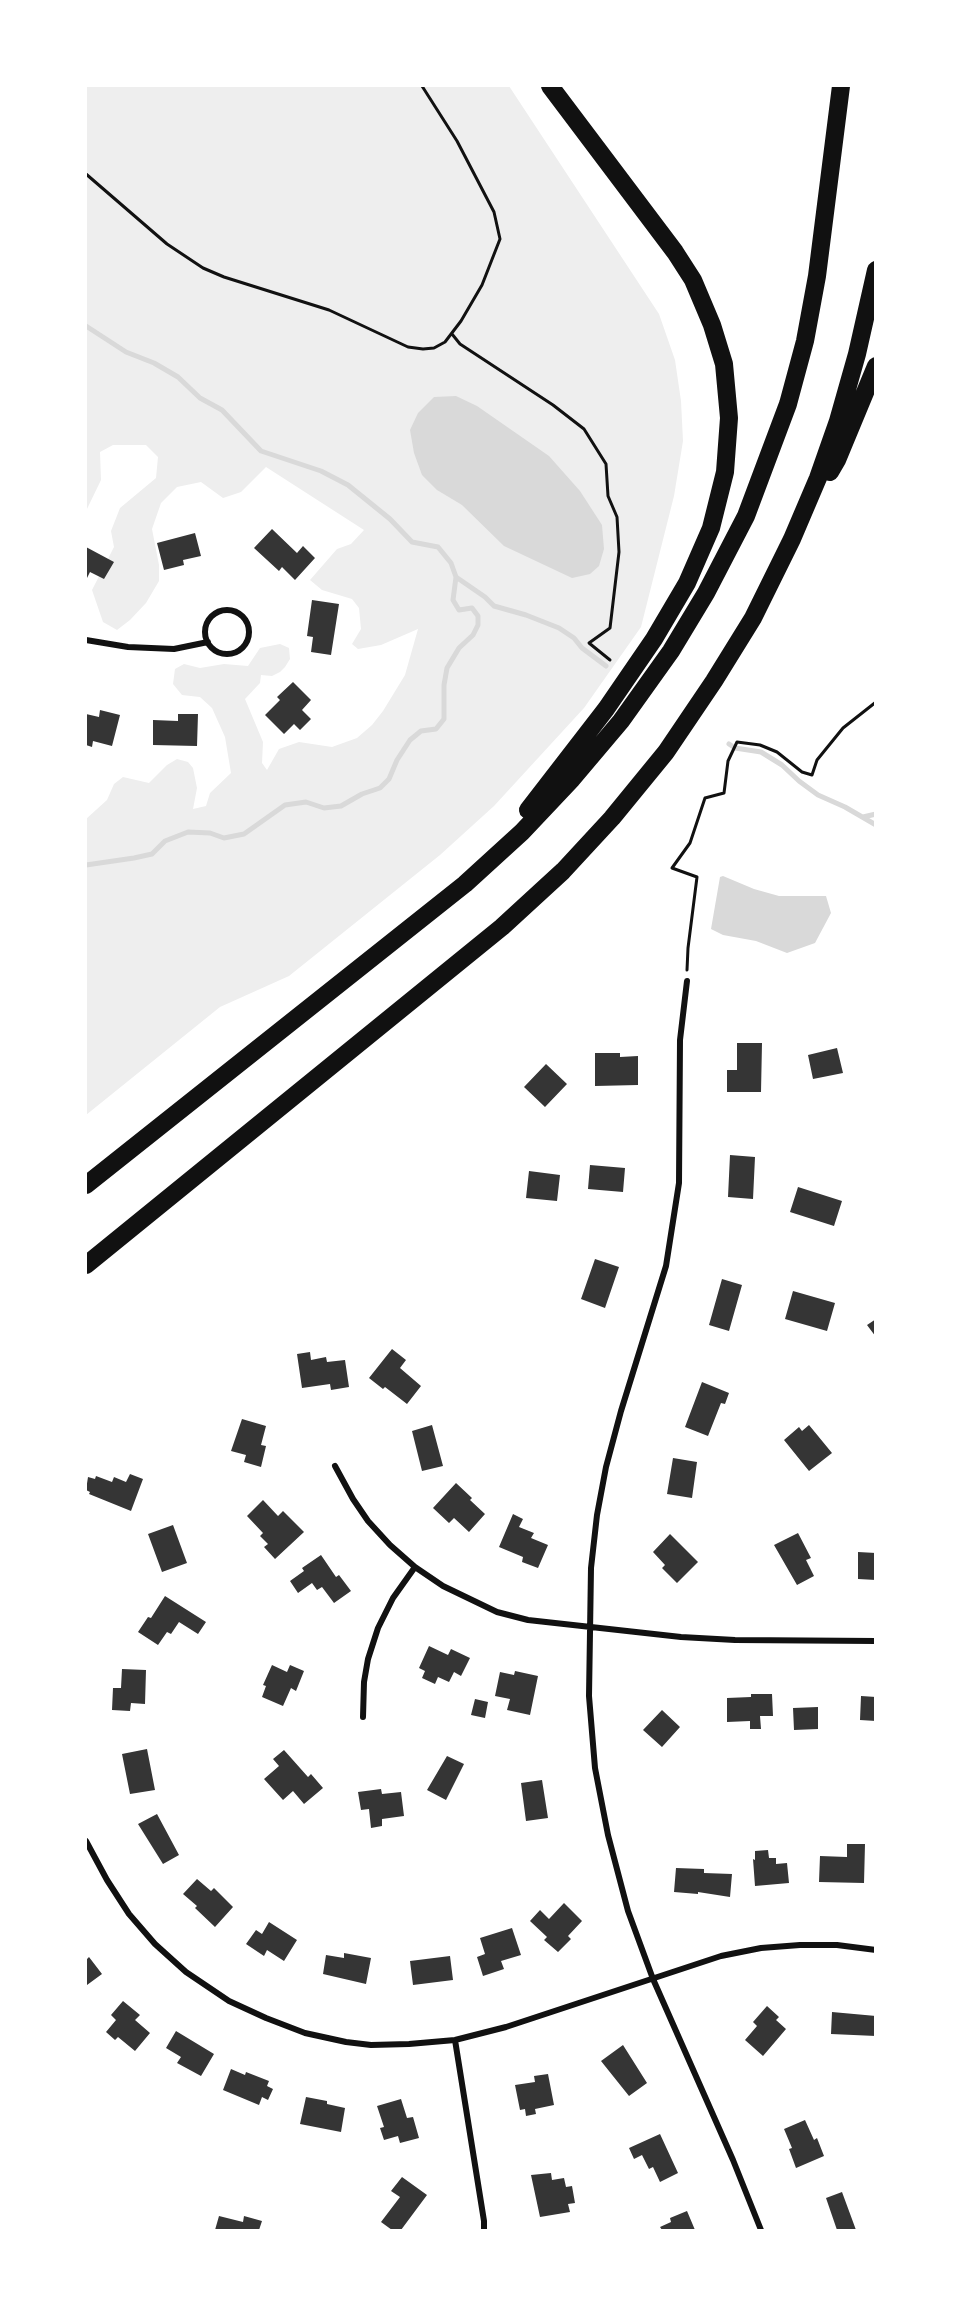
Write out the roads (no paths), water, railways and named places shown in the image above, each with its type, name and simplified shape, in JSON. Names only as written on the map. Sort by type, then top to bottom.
[{"type":"highway","points":[[308,1009],[461,879],[516,825],[574,752],[654,639],[687,583],[711,528],[725,472],[729,418],[724,364],[712,325],[693,280],[675,252],[550,86]]},
{"type":"highway","points":[[86,1185],[465,884],[522,832],[573,779],[621,721],[671,651],[706,593],[746,516],[788,404],[805,341],[827,207],[841,86]]},
{"type":"highway","points":[[86,1265],[502,927],[563,871],[612,818],[666,752],[753,618],[792,539],[818,478],[838,420],[876,270]]},
{"type":"highway","points":[[792,539],[837,460],[876,366]]},
{"type":"street","points":[[230,609],[244,617],[249,633],[248,640],[236,652],[220,652],[213,649],[208,642],[205,626],[214,613],[230,609]]},
{"type":"street","points":[[86,640],[128,647],[174,649],[208,642]]},
{"type":"street","points":[[687,981],[680,1040],[681,1137],[676,1205],[666,1266],[621,1411],[606,1467],[597,1515],[591,1568],[589,1696],[597,1779],[608,1835],[628,1911],[652,1979],[733,2160],[761,2230]]},
{"type":"street","points":[[335,1466],[368,1521],[390,1545],[443,1586],[497,1612],[528,1620],[681,1636],[735,1640],[876,1641]]},
{"type":"street","points":[[363,1717],[364,1682],[368,1659],[378,1628],[393,1598],[415,1566]]},
{"type":"street","points":[[86,1841],[107,1880],[124,1905],[155,1944],[186,1972],[229,2001],[266,2018],[305,2033],[346,2042],[409,2044],[455,2040],[506,2026],[721,1956],[761,1948],[837,1945],[876,1950]]},
{"type":"street","points":[[455,2040],[484,2230]]},
{"type":"waterway","points":[[86,326],[126,352],[154,363],[178,377],[200,398],[222,410],[261,451],[321,471],[348,485],[390,519],[412,542],[438,547],[451,563],[456,577],[453,600],[459,610],[472,608],[478,616],[478,625],[473,635],[459,648],[447,668],[444,685],[444,719],[436,729],[421,731],[410,740],[397,760],[389,779],[380,788],[362,794],[341,806],[324,808],[306,802],[285,805],[244,834],[224,838],[210,833],[188,832],[165,841],[152,854],[86,865]]},
{"type":"waterway","points":[[456,577],[494,606],[559,628],[606,666]]},
{"type":"waterway","points":[[729,744],[735,748],[761,752],[782,765],[818,795],[876,825]]},
{"type":"waterway","points":[[863,817],[876,814]]}]
